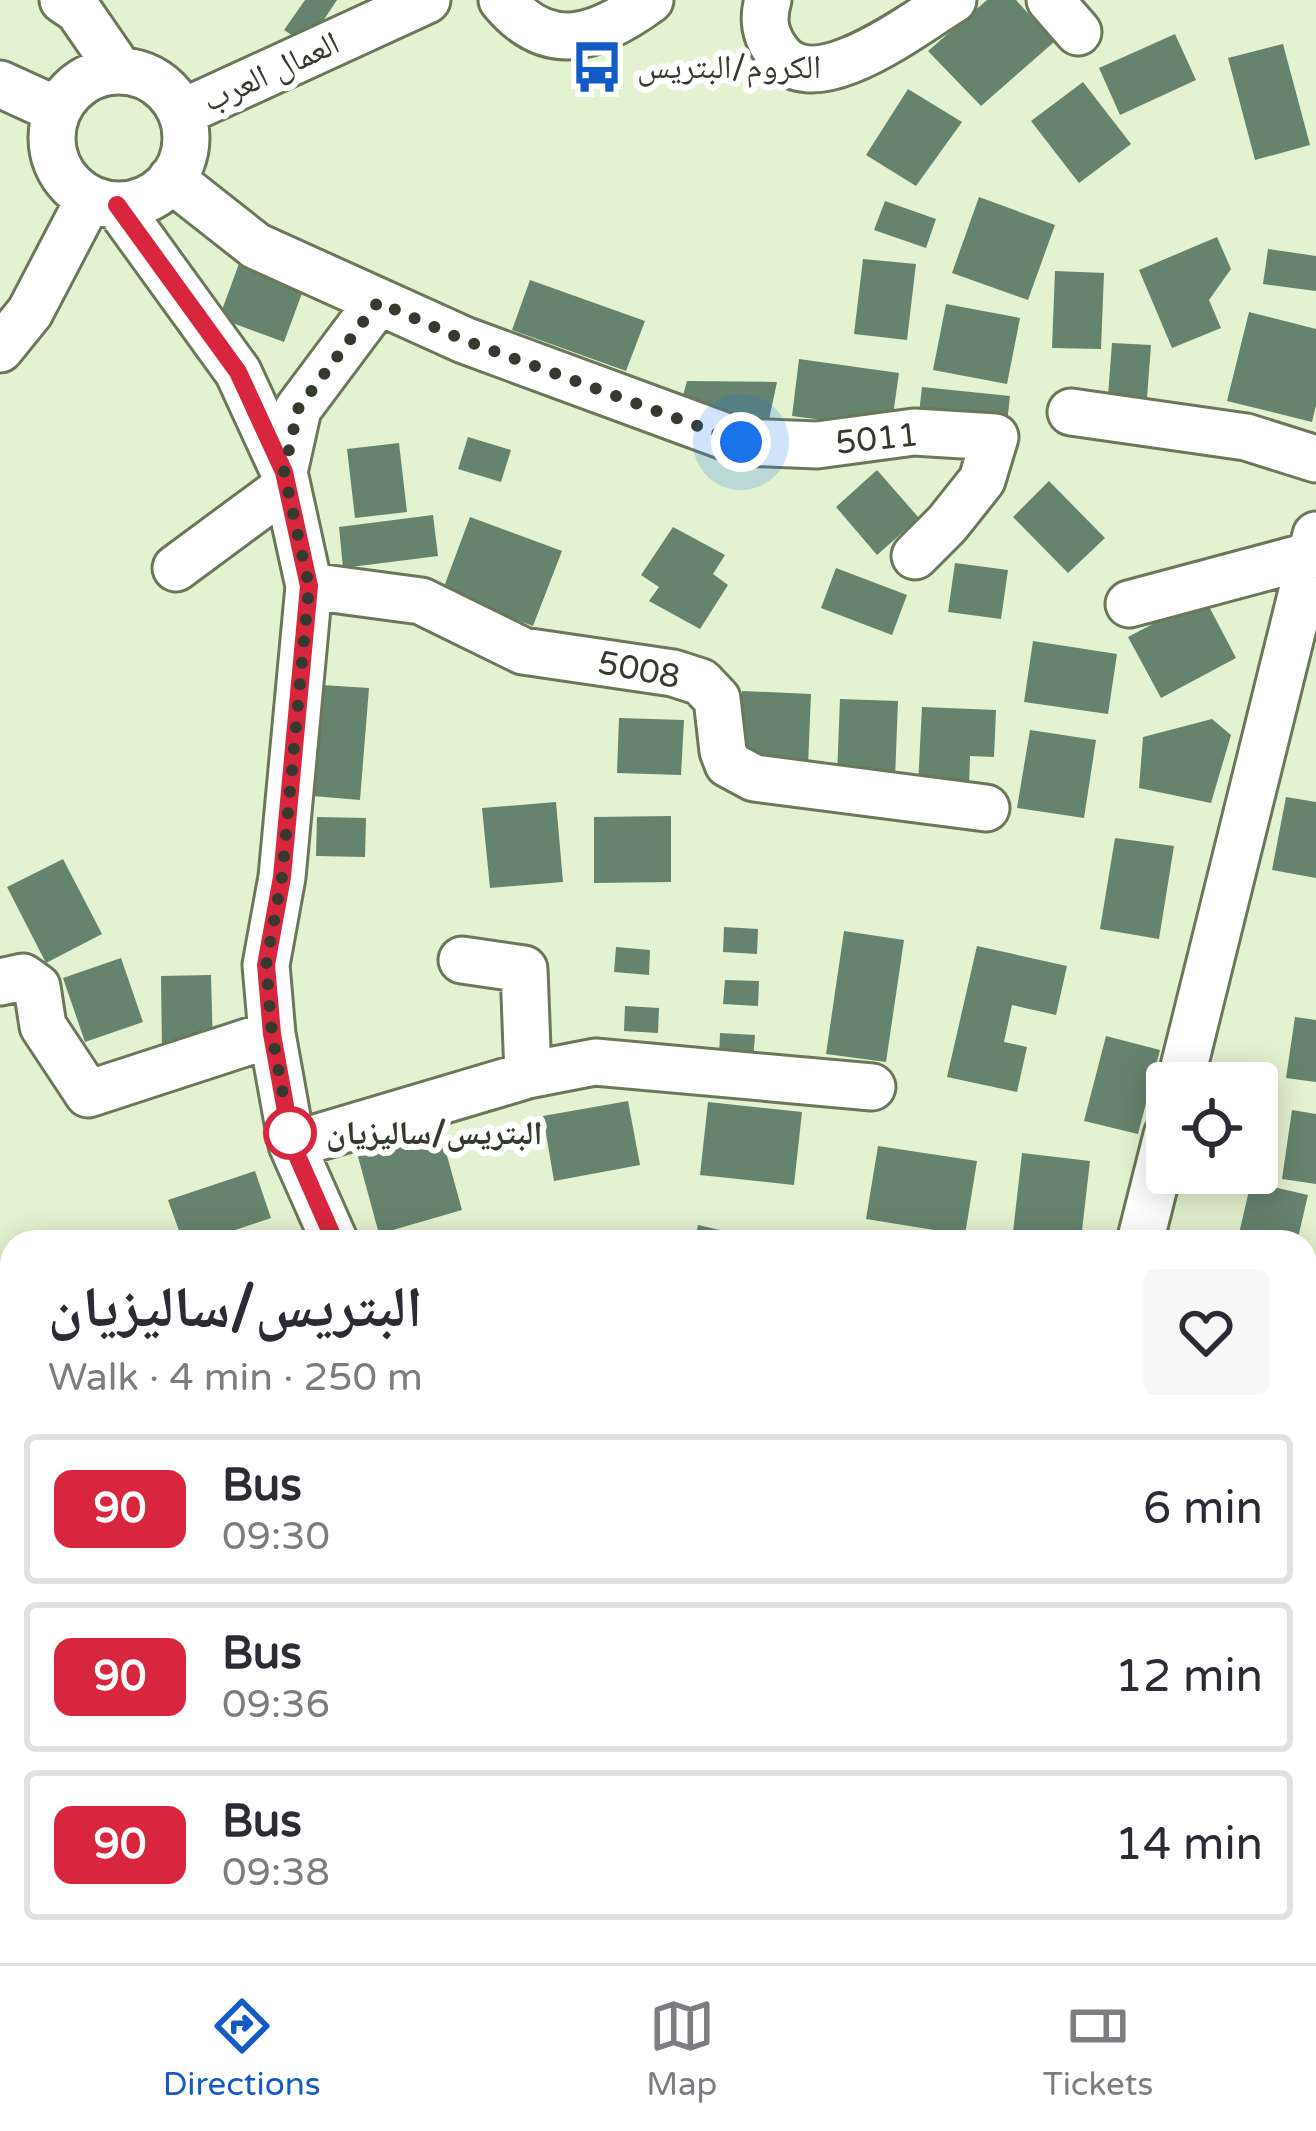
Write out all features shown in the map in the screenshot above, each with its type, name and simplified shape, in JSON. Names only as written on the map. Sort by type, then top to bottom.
[{"type":"street","points":[[63,0],[78,10],[120,71]]},
{"type":"street","name":"العمال العرب","points":[[181,113],[427,0]]},
{"type":"street","points":[[502,0],[518,19],[553,37],[588,35],[650,0]]},
{"type":"street","points":[[768,0],[764,14],[767,38],[783,61],[815,70],[850,62],[953,0]]},
{"type":"street","points":[[103,202],[138,202],[157,193],[181,164],[185,148],[181,113],[157,83],[140,75],[101,74],[68,94],[57,110],[52,151],[72,187],[103,202],[238,372],[286,479],[309,586],[282,877],[266,965],[272,1034],[292,1144],[330,1230]]},
{"type":"street","points":[[0,84],[57,110]]},
{"type":"street","name":"5011","points":[[171,179],[256,246],[464,340],[741,442],[817,446],[914,432],[995,437],[982,480],[915,556]]},
{"type":"street","points":[[0,349],[103,202]]},
{"type":"street","points":[[176,568],[286,479],[298,409],[378,302]]},
{"type":"street","points":[[1071,412],[1246,437],[1316,459]]},
{"type":"street","points":[[1129,604],[1314,545]]},
{"type":"street","points":[[1185,1062],[1314,545]]},
{"type":"street","name":"5008","points":[[309,586],[421,601],[523,651],[673,673],[701,682],[716,699],[728,764],[754,778],[986,808]]},
{"type":"street","points":[[462,960],[524,969],[528,1075]]},
{"type":"street","points":[[0,982],[22,976],[37,987],[43,1027],[88,1094],[272,1034]]},
{"type":"street","points":[[292,1144],[528,1075],[595,1061],[872,1087]]},
{"type":"street","points":[[1143,1230],[1152,1194]]},
{"type":"building","points":[[305,0],[337,0],[307,45],[284,30]]},
{"type":"building","points":[[987,0],[1016,0],[1054,42],[981,106],[928,51]]},
{"type":"building","points":[[1175,34],[1196,80],[1120,115],[1099,68]]},
{"type":"building","points":[[1283,44],[1310,145],[1255,160],[1228,58]]},
{"type":"building","points":[[1083,82],[1131,144],[1079,183],[1031,121]]},
{"type":"building","points":[[908,89],[962,122],[916,186],[866,155]]},
{"type":"building","points":[[979,197],[1055,225],[1028,300],[952,273]]},
{"type":"building","points":[[885,201],[936,219],[926,248],[874,230]]},
{"type":"building","points":[[1217,237],[1231,269],[1209,300],[1221,328],[1172,348],[1139,270]]},
{"type":"building","points":[[1268,249],[1316,256],[1316,291],[1263,284]]},
{"type":"building","points":[[863,259],[916,264],[907,340],[854,334]]},
{"type":"building","points":[[240,261],[305,285],[284,342],[219,318]]},
{"type":"building","points":[[1055,271],[1104,273],[1101,349],[1052,348]]},
{"type":"building","points":[[530,280],[645,321],[626,371],[512,330]]},
{"type":"building","points":[[946,304],[1020,318],[1007,384],[933,370]]},
{"type":"building","points":[[1249,312],[1316,329],[1312,422],[1227,401]]},
{"type":"building","points":[[1112,343],[1151,345],[1146,411],[1107,409]]},
{"type":"building","points":[[799,359],[899,373],[891,429],[792,416]]},
{"type":"building","points":[[687,381],[777,382],[767,429],[679,410]]},
{"type":"building","points":[[922,387],[1010,396],[1006,432],[918,422]]},
{"type":"building","points":[[468,437],[511,450],[501,482],[458,469]]},
{"type":"building","points":[[399,443],[407,512],[355,518],[347,449]]},
{"type":"building","points":[[877,470],[919,518],[877,555],[836,507]]},
{"type":"building","points":[[1049,481],[1105,538],[1068,573],[1013,517]]},
{"type":"building","points":[[433,515],[438,556],[343,568],[339,527]]},
{"type":"building","points":[[470,517],[562,551],[533,626],[442,592]]},
{"type":"building","points":[[673,527],[725,555],[713,574],[728,585],[700,629],[649,601],[659,587],[641,575]]},
{"type":"building","points":[[955,563],[1008,570],[1001,619],[948,612]]},
{"type":"building","points":[[836,568],[907,595],[892,635],[821,608]]},
{"type":"building","points":[[1204,597],[1236,658],[1161,698],[1128,637]]},
{"type":"building","points":[[1033,641],[1117,654],[1108,714],[1024,702]]},
{"type":"building","points":[[322,685],[369,688],[360,800],[313,796]]},
{"type":"building","points":[[742,691],[811,694],[808,766],[739,763]]},
{"type":"building","points":[[840,699],[898,701],[895,779],[837,776]]},
{"type":"building","points":[[922,707],[996,710],[994,757],[970,756],[969,789],[918,786]]},
{"type":"building","points":[[619,718],[684,720],[681,775],[617,773]]},
{"type":"building","points":[[1212,719],[1231,735],[1211,803],[1139,788],[1143,737]]},
{"type":"building","points":[[1030,730],[1096,740],[1084,818],[1017,808]]},
{"type":"building","points":[[1286,797],[1316,802],[1316,878],[1272,870]]},
{"type":"building","points":[[556,802],[563,882],[490,888],[482,808]]},
{"type":"building","points":[[671,816],[671,882],[594,883],[594,817]]},
{"type":"building","points":[[317,817],[366,818],[365,857],[316,856]]},
{"type":"building","points":[[1115,838],[1174,846],[1159,939],[1100,929]]},
{"type":"building","points":[[63,859],[102,934],[46,963],[7,887]]},
{"type":"building","points":[[724,927],[758,929],[757,954],[723,952]]},
{"type":"building","points":[[844,931],[904,940],[886,1062],[826,1054]]},
{"type":"building","points":[[977,946],[1067,966],[1056,1015],[1012,1005],[1004,1042],[1027,1047],[1017,1092],[947,1077]]},
{"type":"building","points":[[616,947],[650,950],[649,975],[614,972]]},
{"type":"building","points":[[121,958],[143,1022],[85,1042],[63,978]]},
{"type":"building","points":[[211,975],[213,1051],[162,1052],[161,976]]},
{"type":"building","points":[[725,980],[759,981],[758,1006],[723,1004]]},
{"type":"building","points":[[625,1006],[659,1008],[658,1033],[624,1031]]},
{"type":"building","points":[[1295,1017],[1316,1020],[1316,1082],[1286,1078]]},
{"type":"building","points":[[720,1033],[755,1035],[753,1060],[719,1058]]},
{"type":"building","points":[[1106,1036],[1160,1050],[1157,1062],[1146,1062],[1146,1103],[1138,1134],[1084,1121]]},
{"type":"building","points":[[628,1101],[640,1165],[554,1181],[543,1116]]},
{"type":"building","points":[[708,1102],[802,1112],[794,1185],[700,1175]]},
{"type":"building","points":[[1292,1110],[1316,1114],[1316,1184],[1282,1179]]},
{"type":"building","points":[[440,1130],[462,1210],[378,1230],[357,1153]]},
{"type":"building","points":[[878,1146],[977,1161],[966,1230],[866,1219]]},
{"type":"building","points":[[1022,1153],[1090,1161],[1082,1230],[1013,1230]]},
{"type":"building","points":[[255,1171],[271,1218],[236,1230],[179,1230],[168,1200]]},
{"type":"building","points":[[1278,1188],[1308,1195],[1300,1230],[1240,1230],[1248,1194],[1278,1194]]},
{"type":"bus line","name":"90","points":[[117,205],[238,372],[284,472],[309,586],[282,877],[266,965],[272,1034],[292,1144],[330,1230]]},
{"type":"place","name":"الكروم/البتريس","points":[[597,67]]},
{"type":"place","name":"البتريس/ساليزيان","points":[[290,1133]]},
{"type":"route","points":[[290,1133],[292,1144],[272,1034],[266,965],[282,877],[309,586],[284,472],[298,409],[378,302],[464,340],[741,442]]}]
